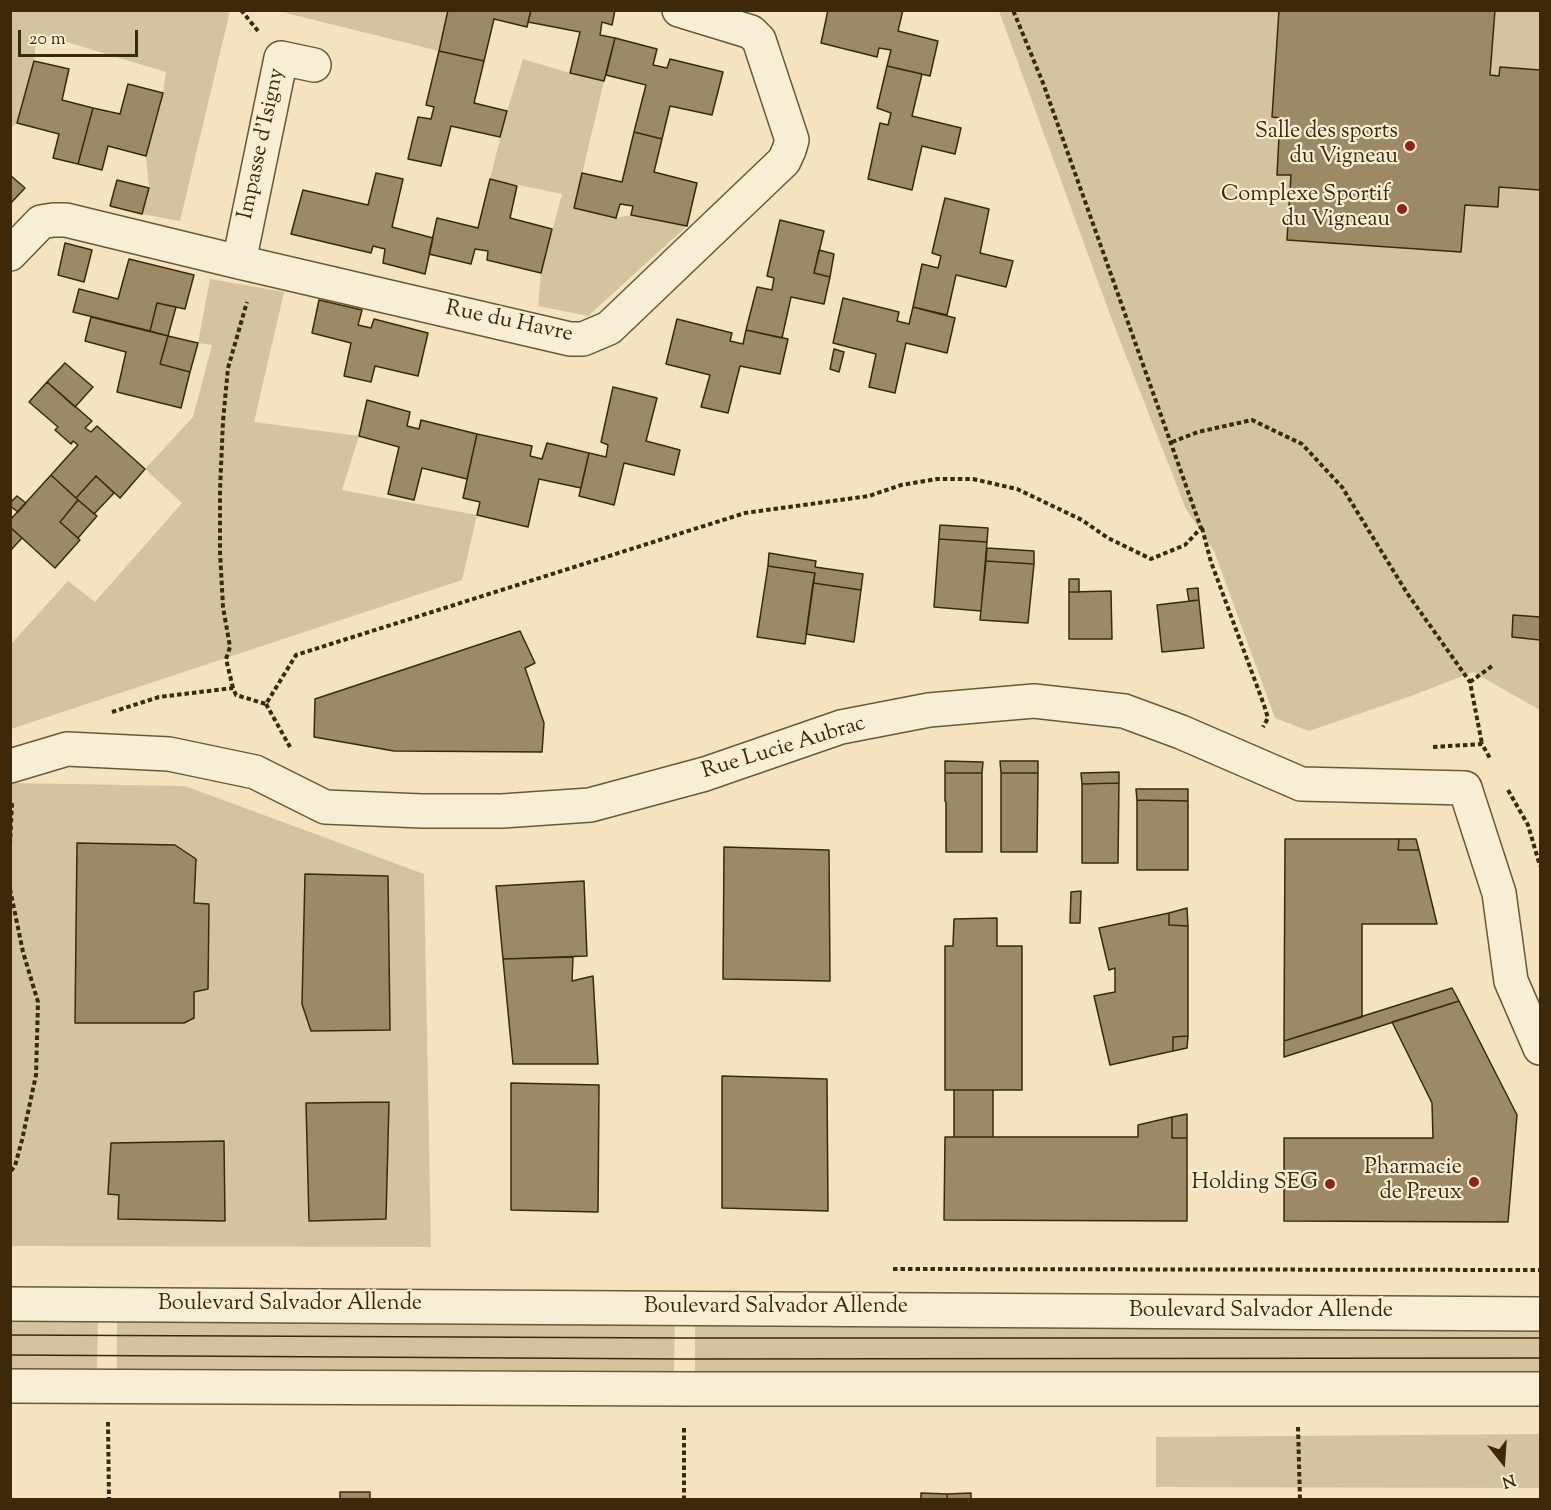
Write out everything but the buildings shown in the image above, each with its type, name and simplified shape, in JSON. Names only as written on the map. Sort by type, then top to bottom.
[{"type":"street","name":"Rue du Havre","points":[[10,254],[41,222],[66,220],[570,339],[583,339],[609,328],[784,161],[792,140],[759,40],[752,32],[679,10]]},
{"type":"street","name":"Impasse d'Isigny","points":[[248,264],[281,58],[314,65]]},
{"type":"street","name":"Rue Lucie Aubrac","points":[[10,766],[67,748],[169,754],[255,772],[325,807],[422,811],[502,811],[590,805],[705,774],[841,727],[929,710],[1035,701],[1124,711],[1181,732],[1301,784],[1465,788],[1499,893],[1511,981],[1540,1048]]},
{"type":"street","name":"Boulevard Salvador Allende","points":[[10,1304],[1540,1314]]},
{"type":"street","points":[[10,1386],[1540,1389]]},
{"type":"path","points":[[1013,10],[1043,83],[1268,718],[1260,733]]},
{"type":"path","points":[[248,264],[228,368],[223,421],[220,552],[223,607],[230,647],[226,659],[233,688],[236,695],[266,704],[296,655],[745,513],[869,496],[901,485],[937,479],[973,479],[1017,489],[1082,520],[1108,538],[1151,559],[1185,544],[1202,528]]},
{"type":"path","points":[[1172,442],[1198,432],[1252,420],[1302,444],[1342,487],[1407,593],[1470,682],[1482,744]]},
{"type":"path","points":[[1470,682],[1492,666]]},
{"type":"path","points":[[107,713],[159,697],[233,688]]},
{"type":"path","points":[[10,889],[23,952],[38,1002],[36,1075],[22,1140],[15,1166],[10,1172]]},
{"type":"path","points":[[887,1269],[1540,1270]]},
{"type":"path","points":[[108,1420],[109,1500]]},
{"type":"path","points":[[684,1423],[684,1500]]},
{"type":"path","points":[[1298,1426],[1300,1500]]},
{"type":"shaded area","points":[[11,11],[230,11],[180,221],[142,214],[149,188],[146,156],[163,93],[166,72],[37,33],[34,61],[17,123],[11,128]]},
{"type":"shaded area","points":[[278,11],[448,11],[439,51]]},
{"type":"shaded area","points":[[999,11],[1540,11],[1540,710],[1473,672],[1309,731],[1275,718],[1214,551],[1186,509],[1112,320]]},
{"type":"shaded area","points":[[523,59],[604,81],[574,208],[616,218],[631,215],[687,226],[588,316],[538,306],[541,273],[562,194],[490,179]]},
{"type":"shaded area","points":[[210,279],[284,292],[254,422],[359,436],[342,490],[477,515],[462,580],[11,729],[11,644],[68,581],[95,602],[182,503],[145,469],[193,417],[212,345],[198,343]]},
{"type":"shaded area","points":[[11,783],[185,786],[424,874],[431,1247],[11,1246]]},
{"type":"shaded area","points":[[11,1317],[98,1318],[97,1370],[11,1370]]},
{"type":"shaded area","points":[[117,1317],[675,1320],[674,1371],[117,1369]]},
{"type":"shaded area","points":[[695,1320],[1540,1322],[1540,1374],[695,1371]]},
{"type":"shaded area","points":[[1540,1434],[1540,1499],[1539,1488],[1156,1487],[1156,1437]]},
{"type":"tram line","points":[[10,1335],[1540,1338]]},
{"type":"tram line","points":[[10,1355],[684,1359],[1540,1358]]},
{"type":"place","name":"Salle des sports du Vigneau","points":[[1410,146]]},
{"type":"place","name":"Complexe Sportif du Vigneau","points":[[1402,209]]},
{"type":"place","name":"Pharmacie de Preux","points":[[1474,1182]]},
{"type":"place","name":"Holding SEG","points":[[1330,1184]]}]
